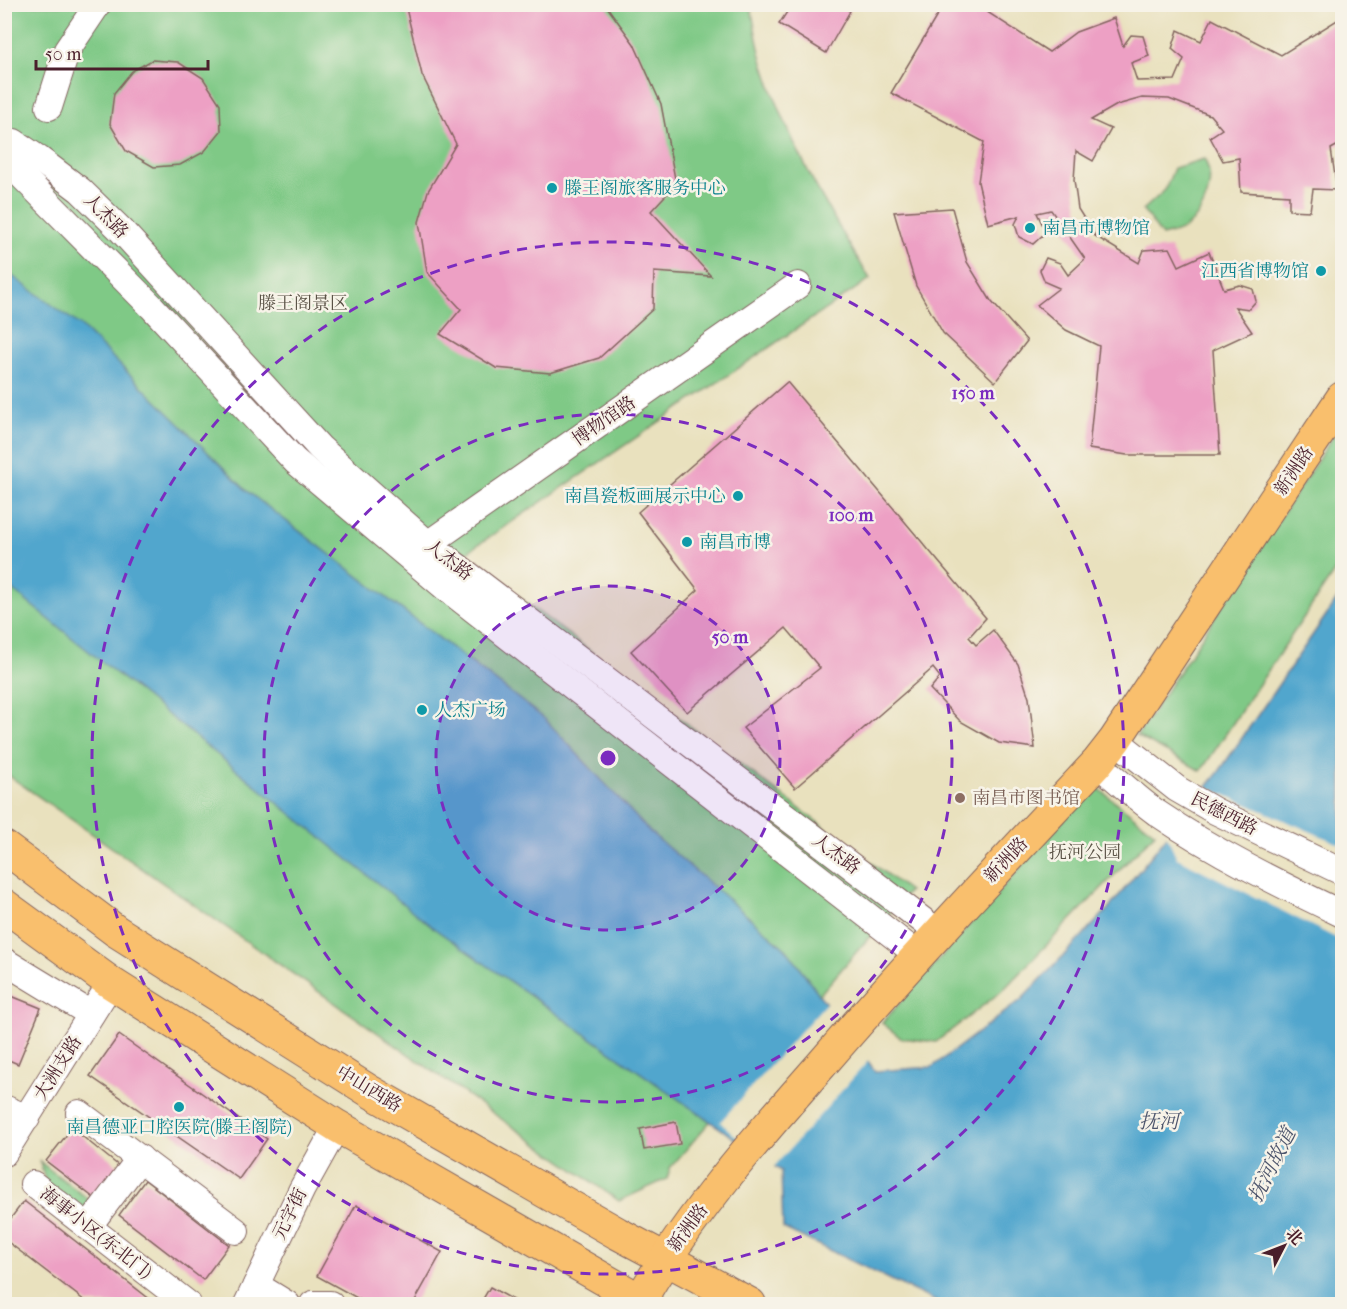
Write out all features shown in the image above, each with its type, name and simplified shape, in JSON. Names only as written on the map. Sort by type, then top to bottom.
[{"type":"main road","name":"新洲路","points":[[638,1304],[665,1259],[742,1155],[917,954],[1106,752],[1342,398]]},
{"type":"main road","name":"中山西路","points":[[4,847],[116,931],[371,1092],[750,1305]]},
{"type":"main road","points":[[4,905],[111,983],[337,1126],[638,1304]]},
{"type":"street","points":[[49,107],[68,50],[98,4]]},
{"type":"street","name":"人杰路","points":[[4,141],[14,142],[80,189],[418,551],[917,954]]},
{"type":"street","name":"人杰路","points":[[4,158],[152,307],[296,461],[938,932]]},
{"type":"street","name":"博物馆路","points":[[418,551],[798,285]]},
{"type":"street","points":[[1106,752],[1156,812],[1255,872],[1342,914]]},
{"type":"street","name":"民德西路","points":[[1106,752],[1215,811],[1342,872]]},
{"type":"street","points":[[4,961],[91,1014]]},
{"type":"street","name":"大洲支路","points":[[4,1153],[16,1113],[91,1014],[111,983]]},
{"type":"street","points":[[80,1113],[236,1231]]},
{"type":"street","name":"元字街","points":[[252,1295],[302,1189],[337,1126]]},
{"type":"street","points":[[88,1227],[140,1158]]},
{"type":"street","name":"海事小区(东北门)","points":[[33,1184],[188,1305]]},
{"type":"street","points":[[252,1295],[287,1305]]},
{"type":"street","points":[[313,1305],[330,1305]]},
{"type":"green space","name":"滕王阁景区","points":[[5,5],[751,5],[761,56],[784,121],[824,201],[870,279],[463,555],[909,891],[670,1168],[667,1179],[619,1201],[5,773]]},
{"type":"green space","points":[[1204,159],[1208,167],[1209,186],[1203,206],[1185,228],[1162,236],[1143,210],[1165,190],[1174,168]]},
{"type":"green space","points":[[1342,423],[1342,560],[1201,771],[1137,736]]},
{"type":"green space","name":"抚河公园","points":[[1094,785],[1155,833],[1003,990],[936,1042],[901,1038],[882,1023]]},
{"type":"green space","points":[[40,1162],[96,1205],[76,1234],[31,1198],[45,1180]]},
{"type":"water","name":"抚河","points":[[4,270],[81,326],[247,491],[545,719],[650,832],[787,950],[875,1071],[932,1067],[1021,1000],[1109,908],[1218,773],[1342,592],[1342,1304],[941,1304],[783,1228],[781,1171],[432,927],[5,584]]},
{"type":"pier","points":[[1204,786],[1342,845],[1342,941],[1177,858],[1166,834]]},
{"type":"pier","points":[[828,1001],[870,1059],[772,1169],[720,1122]]},
{"type":"building","name":"滕王阁旅客服务中心","points":[[405,4],[605,4],[634,44],[661,104],[676,184],[651,211],[711,276],[654,272],[653,309],[599,358],[550,373],[496,368],[440,334],[461,309],[427,272],[419,222],[428,191],[456,144],[422,75]]},
{"type":"building","points":[[783,4],[839,4],[850,11],[826,53],[779,24],[789,9]]},
{"type":"building","name":"南昌市博物馆","points":[[944,4],[975,4],[1049,52],[1076,32],[1114,18],[1123,46],[1131,35],[1143,36],[1149,56],[1131,63],[1137,81],[1175,80],[1184,59],[1172,49],[1178,30],[1201,41],[1212,19],[1281,55],[1342,17],[1342,143],[1331,149],[1337,190],[1313,189],[1310,211],[1289,210],[1289,195],[1241,192],[1239,158],[1223,161],[1210,137],[1222,129],[1210,115],[1169,99],[1142,98],[1117,105],[1091,120],[1111,129],[1093,161],[1076,151],[1074,180],[1078,209],[1095,236],[1139,263],[1144,250],[1170,248],[1179,266],[1209,252],[1224,289],[1240,285],[1253,289],[1256,301],[1249,309],[1235,307],[1252,332],[1213,350],[1220,455],[1127,455],[1089,449],[1099,346],[1066,330],[1037,305],[1059,288],[1045,282],[1040,270],[1046,258],[1060,263],[1068,275],[1085,259],[1051,210],[1037,213],[1046,232],[1033,244],[1019,237],[1015,224],[1019,216],[988,224],[978,182],[984,142],[891,93]]},
{"type":"building","points":[[152,60],[178,62],[203,78],[220,104],[221,131],[204,152],[180,165],[154,167],[126,151],[110,124],[114,93],[132,71]]},
{"type":"building","points":[[952,208],[967,262],[991,301],[1027,341],[995,382],[943,333],[916,286],[894,212]]},
{"type":"building","name":"南昌市图书馆","points":[[787,382],[986,618],[969,637],[976,645],[993,630],[1018,664],[1029,698],[1035,748],[999,743],[960,721],[930,689],[940,677],[933,668],[795,788],[743,728],[820,668],[786,628],[687,712],[631,651],[698,590],[638,512]]},
{"type":"building","points":[[4,993],[41,1008],[18,1064],[4,1058]]},
{"type":"building","name":"南昌德亚口腔医院(滕王阁院)","points":[[119,1035],[267,1139],[239,1179],[90,1076]]},
{"type":"building","points":[[676,1122],[680,1144],[644,1150],[640,1129]]},
{"type":"building","points":[[72,1128],[119,1166],[94,1198],[46,1161]]},
{"type":"building","points":[[145,1180],[229,1245],[203,1280],[119,1215]]},
{"type":"building","points":[[24,1201],[156,1304],[89,1304],[4,1239],[4,1227]]},
{"type":"building","points":[[356,1205],[442,1252],[413,1304],[368,1304],[317,1276]]},
{"type":"building","points":[[490,1287],[521,1304],[480,1304]]},
{"type":"place","name":"滕王阁旅客服务中心","points":[[552,188]]},
{"type":"place","name":"南昌市博物馆","points":[[1030,228]]},
{"type":"place","name":"江西省博物馆","points":[[1321,271]]},
{"type":"place","name":"南昌瓷板画展示中心","points":[[738,496]]},
{"type":"place","name":"南昌市博","points":[[687,542]]},
{"type":"place","name":"人杰广场","points":[[422,710]]},
{"type":"place","name":"南昌市图书馆","points":[[960,798]]},
{"type":"place","name":"南昌德亚口腔医院(滕王阁院)","points":[[179,1107]]},
{"type":"water label","name":"抚河故道","points":[[1272,1165]]}]
